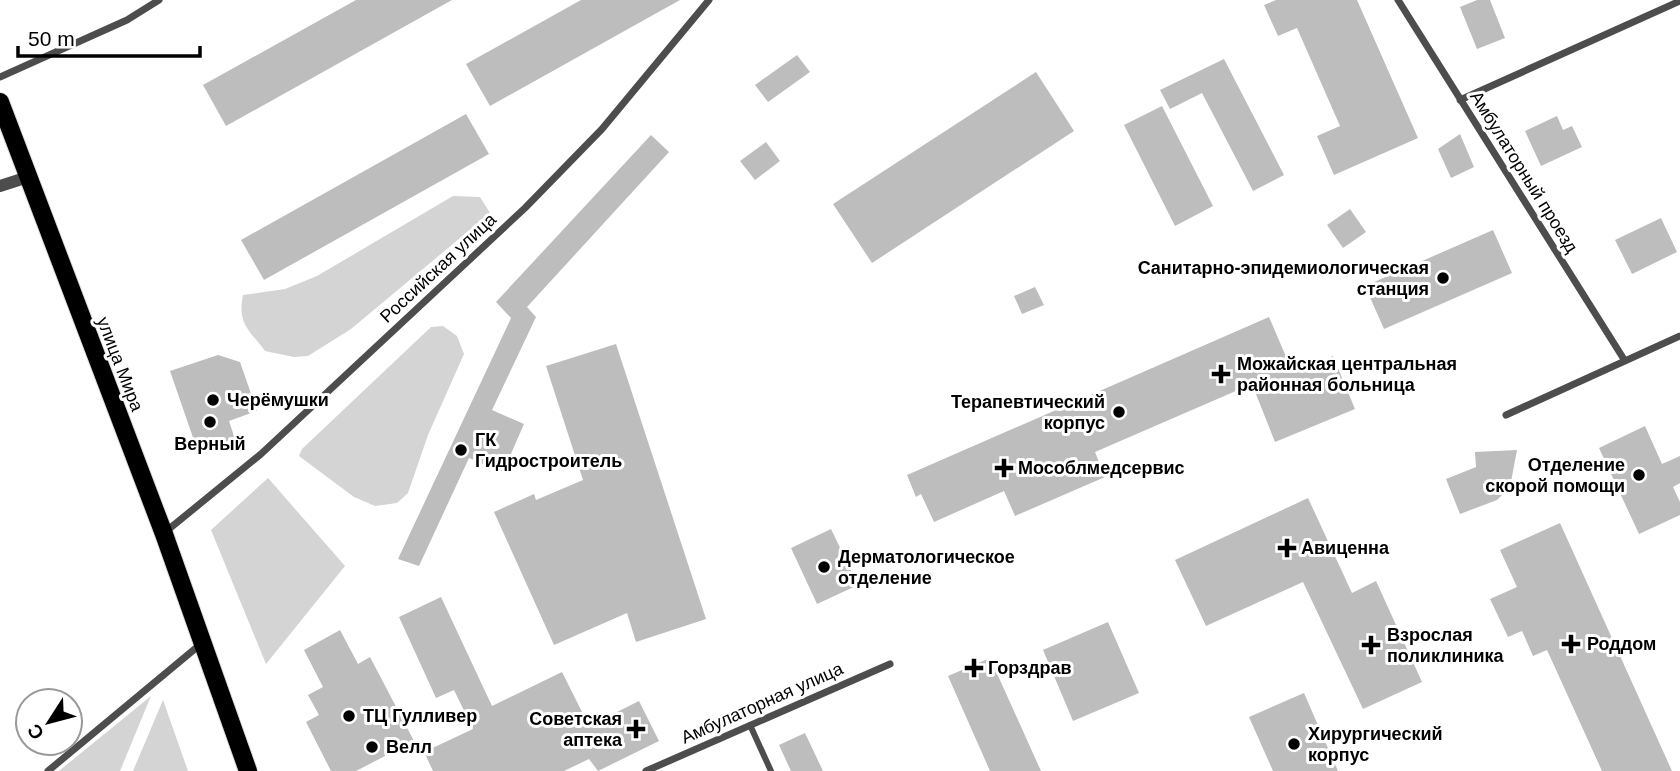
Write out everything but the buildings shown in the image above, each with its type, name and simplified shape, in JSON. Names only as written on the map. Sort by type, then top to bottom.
[{"type":"main road","name":"улица Мира","points":[[0,102],[163,534],[248,771]]},
{"type":"street","points":[[0,77],[127,20],[159,0]]},
{"type":"street","name":"Российская улица","points":[[163,534],[261,454],[525,208],[602,129],[709,0]]},
{"type":"street","name":"Амбулаторный проезд","points":[[1398,0],[1625,361]]},
{"type":"street","points":[[1460,100],[1680,1]]},
{"type":"street","points":[[0,187],[28,177]]},
{"type":"street","points":[[1506,415],[1680,336]]},
{"type":"street","points":[[48,771],[202,642]]},
{"type":"street","name":"Амбулаторная улица","points":[[646,771],[890,664]]},
{"type":"street","points":[[750,725],[771,771]]},
{"type":"shaded area","points":[[453,196],[480,197],[490,213],[351,329],[308,356],[294,357],[265,351],[249,331],[242,313],[243,295],[285,289],[317,276]]},
{"type":"shaded area","points":[[443,326],[457,336],[464,354],[428,435],[408,493],[397,503],[375,506],[354,497],[299,456],[302,449],[431,327]]},
{"type":"shaded area","points":[[268,478],[345,566],[266,664],[211,530]]},
{"type":"shaded area","points":[[151,696],[120,771],[59,771],[76,757],[84,757],[84,751]]},
{"type":"shaded area","points":[[163,700],[188,771],[133,771]]},
{"type":"place","name":"Санитарно-эпидемиологическая станция","points":[[1443,278]]},
{"type":"place","name":"Можайская центральная районная больница","points":[[1221,374]]},
{"type":"place","name":"Черёмушки","points":[[213,400]]},
{"type":"place","name":"Терапевтический корпус","points":[[1119,412]]},
{"type":"place","name":"Верный","points":[[210,422]]},
{"type":"place","name":"ГК Гидростроитель","points":[[461,450]]},
{"type":"place","name":"Мособлмедсервис","points":[[1004,468]]},
{"type":"place","name":"Отделение скорой помощи","points":[[1639,475]]},
{"type":"place","name":"Авиценна","points":[[1287,548]]},
{"type":"place","name":"Дерматологическое отделение","points":[[824,567]]},
{"type":"place","name":"Роддом","points":[[1571,644]]},
{"type":"place","name":"Взрослая поликлиника","points":[[1371,645]]},
{"type":"place","name":"Горздрав","points":[[974,668]]},
{"type":"place","name":"ТЦ Гулливер","points":[[349,716]]},
{"type":"place","name":"Советская аптека","points":[[636,729]]},
{"type":"place","name":"Хирургический корпус","points":[[1294,744]]},
{"type":"place","name":"Велл","points":[[372,747]]}]
